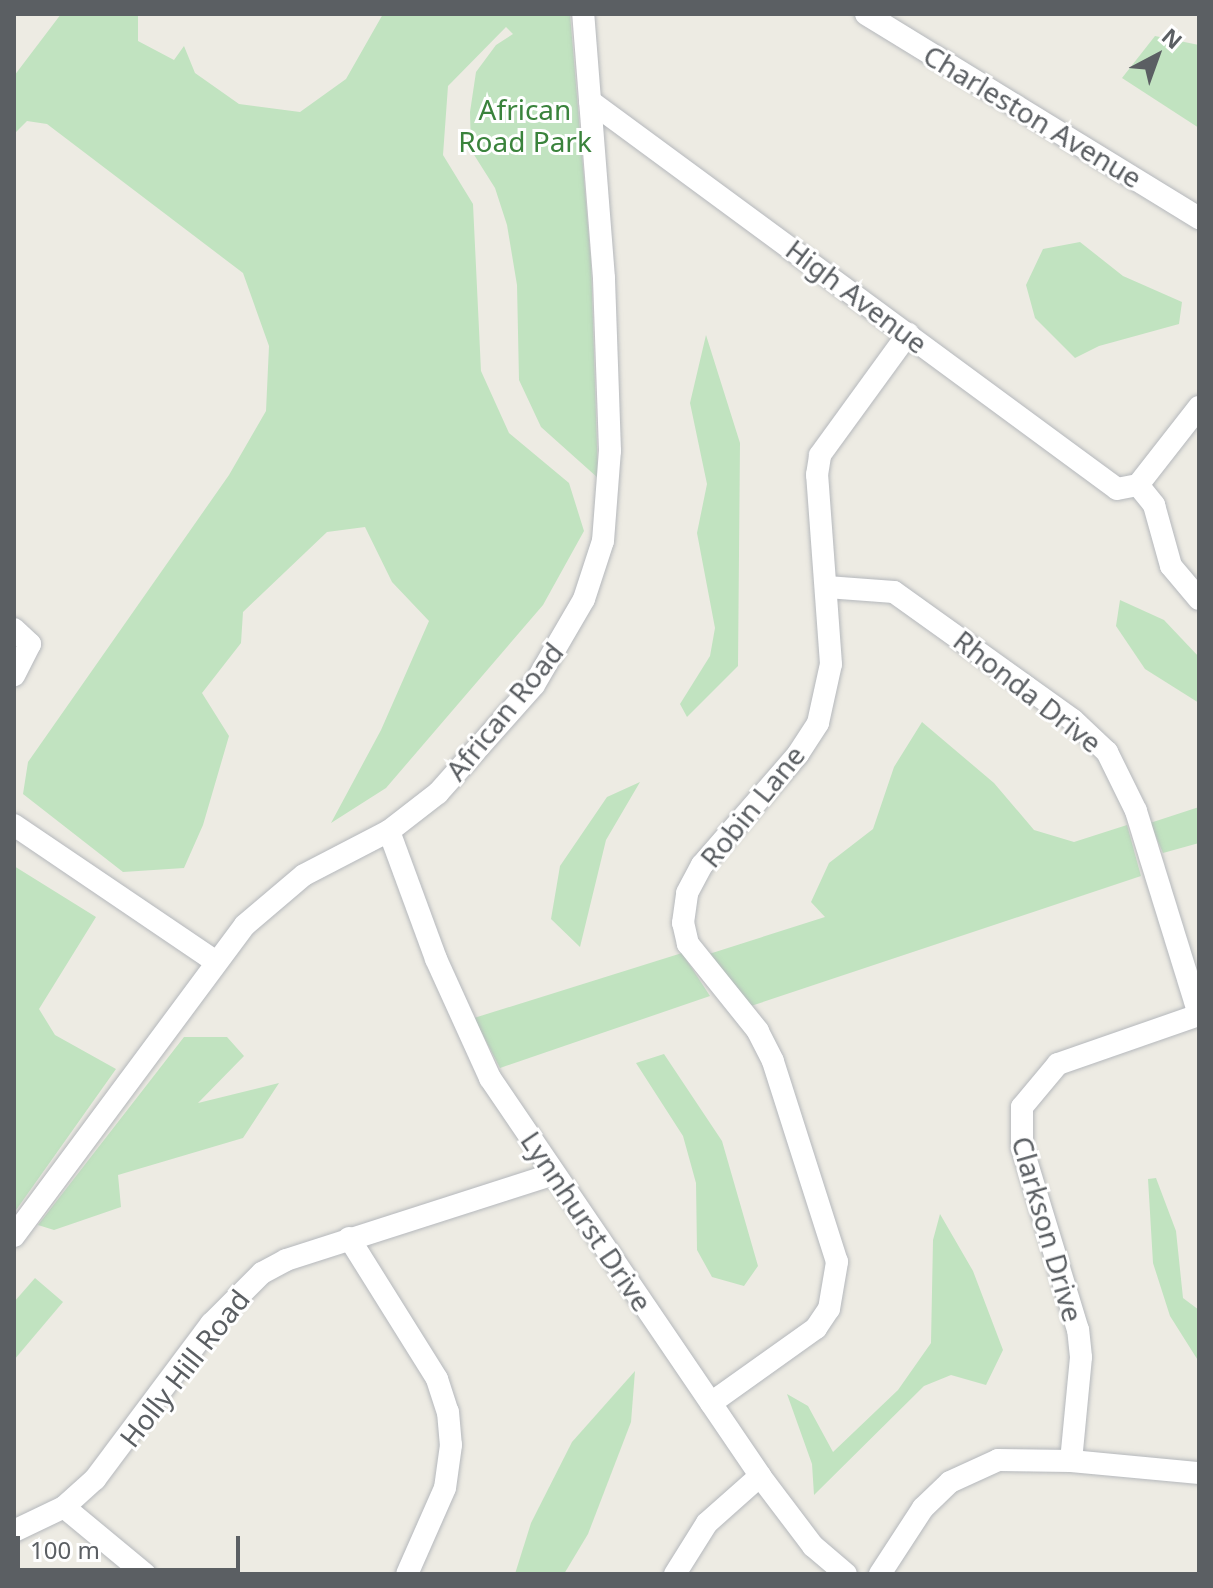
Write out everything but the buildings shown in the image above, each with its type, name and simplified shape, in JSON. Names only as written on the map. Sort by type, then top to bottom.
[{"type":"street","name":"African Road","points":[[14,1236],[216,962],[268,900],[304,875],[389,831],[438,793],[534,685],[557,653],[584,599],[603,541],[610,451],[583,14]]},
{"type":"street","name":"Charleston Avenue","points":[[866,14],[1199,218]]},
{"type":"street","name":"High Avenue","points":[[590,101],[908,334],[1131,488]]},
{"type":"street","name":"Robin Lane","points":[[711,1403],[816,1328],[837,1283],[837,1262],[773,1061],[758,1031],[698,961],[683,923],[687,893],[702,865],[798,754],[818,723],[831,664],[817,475],[820,455],[908,334]]},
{"type":"street","points":[[1199,407],[1131,488],[1154,505],[1171,566],[1199,599]]},
{"type":"street","name":"Rhonda Drive","points":[[827,587],[894,592],[1073,720],[1107,752],[1136,811],[1199,1014]]},
{"type":"street","points":[[14,629],[30,644],[14,675]]},
{"type":"street","points":[[14,825],[216,962]]},
{"type":"street","name":"Lynnhurst Drive","points":[[389,831],[472,1043],[554,1174],[760,1476],[813,1546],[846,1574]]},
{"type":"street","name":"Clarkson Drive","points":[[1071,1461],[1081,1357],[1078,1330],[1022,1147],[1022,1107],[1058,1064],[1199,1014]]},
{"type":"street","name":"Holly Hill Road","points":[[14,1531],[64,1507],[121,1447],[232,1299],[286,1260],[554,1174]]},
{"type":"street","points":[[349,1238],[437,1379],[448,1412],[451,1445],[445,1488],[407,1574]]},
{"type":"street","points":[[880,1574],[923,1508],[950,1482],[998,1460],[1071,1461],[1199,1473]]},
{"type":"street","points":[[675,1574],[707,1523],[760,1476]]},
{"type":"street","points":[[64,1507],[145,1574]]},
{"type":"green space","name":"African Road Park","points":[[61,14],[138,14],[138,41],[174,60],[184,46],[195,73],[239,104],[300,112],[346,79],[383,14],[570,14],[591,262],[598,478],[541,427],[519,380],[517,285],[507,225],[495,188],[471,150],[470,112],[476,72],[496,45],[513,34],[506,27],[448,86],[443,155],[473,204],[481,371],[509,433],[569,483],[584,531],[543,605],[386,788],[331,823],[381,730],[429,621],[392,582],[365,527],[327,532],[243,612],[241,643],[202,693],[229,736],[203,825],[184,868],[123,872],[23,794],[28,762],[229,475],[266,411],[269,346],[243,273],[47,124],[27,121],[14,134],[14,76]]},
{"type":"green space","points":[[1155,36],[1199,45],[1199,128],[1122,78]]},
{"type":"green space","points":[[1080,242],[1123,276],[1182,302],[1179,324],[1099,346],[1075,358],[1035,318],[1026,285],[1043,249]]},
{"type":"green space","points":[[706,335],[740,443],[738,666],[687,717],[680,704],[710,656],[715,628],[697,533],[707,484],[690,403]]},
{"type":"green space","points":[[1120,600],[1164,620],[1199,657],[1199,703],[1145,669],[1116,626]]},
{"type":"green space","points":[[922,722],[994,783],[1034,830],[1074,842],[1127,825],[1141,876],[751,1006],[709,954],[825,917],[811,902],[829,863],[873,829],[894,767]]},
{"type":"green space","points":[[640,782],[606,840],[580,947],[551,919],[560,866],[607,797]]},
{"type":"green space","points":[[1199,807],[1199,843],[1163,853],[1150,823]]},
{"type":"green space","points":[[14,866],[96,917],[39,1009],[55,1035],[116,1069],[14,1213]]},
{"type":"green space","points":[[682,953],[710,996],[500,1068],[474,1018]]},
{"type":"green space","points":[[184,1037],[227,1037],[244,1056],[198,1103],[279,1083],[243,1138],[118,1175],[121,1207],[54,1230],[38,1225]]},
{"type":"green space","points":[[664,1054],[722,1141],[758,1266],[744,1286],[712,1277],[697,1250],[696,1183],[683,1136],[636,1063]]},
{"type":"green space","points":[[1156,1178],[1176,1231],[1183,1298],[1199,1310],[1199,1362],[1170,1316],[1153,1263],[1148,1179]]},
{"type":"green space","points":[[940,1214],[973,1271],[1003,1350],[986,1385],[951,1375],[924,1386],[814,1495],[812,1464],[787,1394],[808,1406],[833,1452],[898,1390],[931,1343],[933,1240]]},
{"type":"green space","points":[[35,1278],[63,1302],[14,1360],[14,1302]]},
{"type":"green space","points":[[635,1371],[631,1422],[588,1534],[564,1574],[515,1574],[531,1523],[572,1442]]}]
